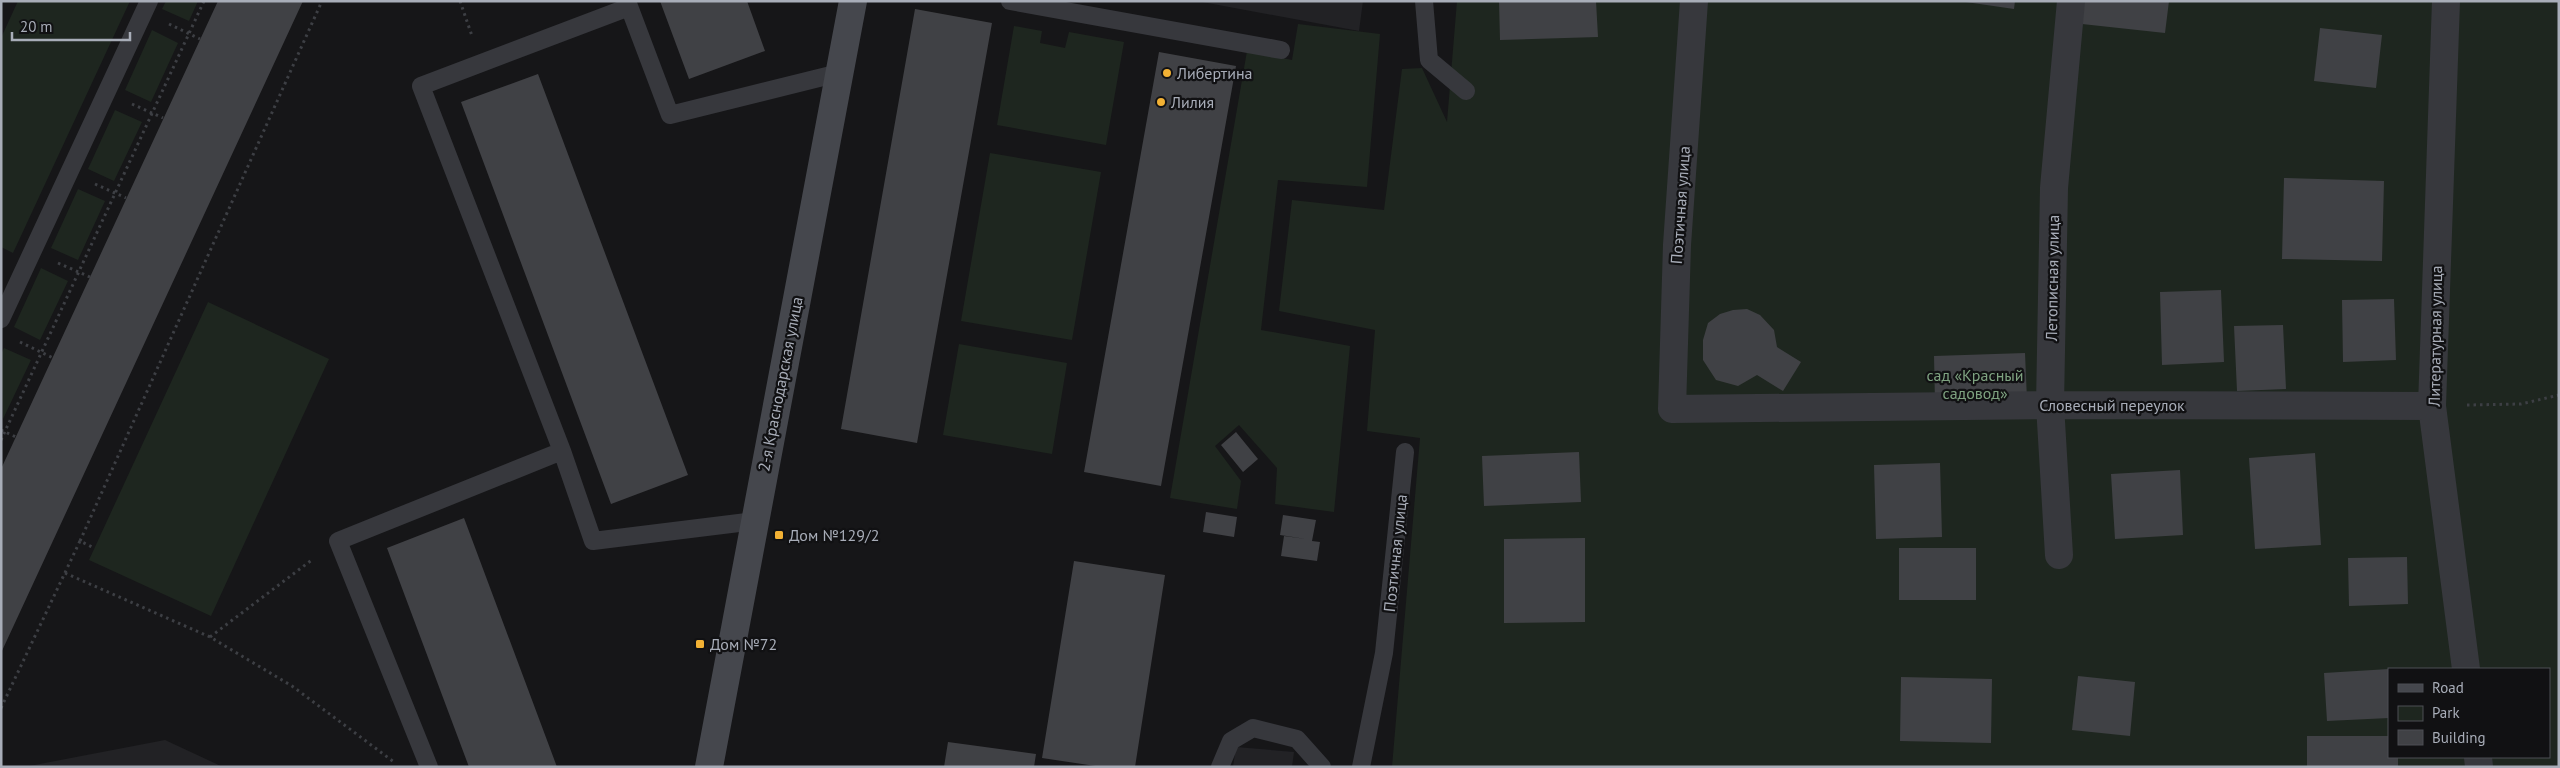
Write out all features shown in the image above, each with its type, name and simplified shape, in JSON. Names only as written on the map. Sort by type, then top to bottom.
[{"type":"street","name":"2-я Краснодарская улица","points":[[709,767],[853,1]]},
{"type":"street","name":"Поэтичная улица","points":[[1672,409],[1676,244],[1694,1]]},
{"type":"street","name":"Летописная улица","points":[[2059,555],[2050,405],[2054,188],[2071,1]]},
{"type":"street","name":"Литературная улица","points":[[2446,1],[2432,406],[2466,668]]},
{"type":"street","name":"Словесный переулок","points":[[1672,409],[2050,405],[2432,406]]},
{"type":"lane","points":[[1,319],[149,1]]},
{"type":"lane","points":[[1010,1],[1281,50]]},
{"type":"lane","points":[[1424,1],[1429,60],[1466,91]]},
{"type":"lane","points":[[755,521],[593,541],[562,452],[421,86],[628,4],[670,115],[839,73]]},
{"type":"lane","points":[[430,767],[338,541],[562,452]]},
{"type":"lane","name":"Поэтичная улица","points":[[1362,767],[1384,653],[1405,452]]},
{"type":"lane","points":[[1220,767],[1231,741],[1253,728],[1297,739],[1322,767]]},
{"type":"path","points":[[1,440],[3,431],[42,352],[204,1]]},
{"type":"path","points":[[1,708],[80,541],[322,1]]},
{"type":"path","points":[[460,1],[481,63]]},
{"type":"path","points":[[18,341],[53,358]]},
{"type":"path","points":[[2432,406],[2521,404],[2559,395]]},
{"type":"path","points":[[3,431],[16,437]]},
{"type":"path","points":[[80,541],[94,548]]},
{"type":"path","points":[[210,636],[338,541]]},
{"type":"path","points":[[65,573],[210,636],[292,686],[401,767]]},
{"type":"shaded area","points":[[1197,1],[1363,1],[1359,31]]},
{"type":"shaded area","points":[[165,740],[223,767],[24,767]]},
{"type":"shaded area","points":[[1236,747],[1294,752],[1292,767],[1233,767]]},
{"type":"green space","points":[[18,1],[130,1],[13,253],[1,247],[1,38]]},
{"type":"green space","points":[[166,1],[198,1],[189,21],[162,9]]},
{"type":"green space","name":"сад «Красный садовод»","points":[[1457,1],[2559,1],[2559,767],[1392,767],[1420,438],[1367,431],[1375,330],[1279,311],[1292,200],[1384,210],[1402,69],[1422,68],[1447,122]]},
{"type":"green space","points":[[1298,24],[1380,34],[1367,187],[1278,180],[1261,330],[1350,346],[1334,512],[1275,504],[1277,468],[1239,425],[1215,446],[1241,481],[1237,509],[1170,498],[1247,51],[1292,60]]},
{"type":"green space","points":[[1014,26],[1042,31],[1040,43],[1065,48],[1069,32],[1124,42],[1106,145],[997,125]]},
{"type":"green space","points":[[152,30],[178,43],[151,102],[125,90]]},
{"type":"green space","points":[[115,110],[142,122],[114,181],[88,169]]},
{"type":"green space","points":[[990,153],[1101,172],[1072,340],[961,321]]},
{"type":"green space","points":[[78,189],[105,201],[78,260],[51,248]]},
{"type":"green space","points":[[41,268],[68,281],[40,340],[14,327]]},
{"type":"green space","points":[[208,302],[329,359],[211,616],[89,560]]},
{"type":"green space","points":[[959,344],[1067,363],[1052,454],[943,435]]},
{"type":"green space","points":[[4,348],[31,360],[3,419],[1,354]]},
{"type":"building","points":[[218,1],[303,1],[1,653],[1,469]]},
{"type":"building","points":[[660,1],[747,1],[765,51],[689,79]]},
{"type":"building","points":[[1499,1],[1596,1],[1598,37],[1500,40]]},
{"type":"building","points":[[1959,1],[2015,1],[2014,9]]},
{"type":"building","points":[[2084,1],[2169,1],[2165,33],[2082,24]]},
{"type":"building","points":[[915,9],[992,23],[917,443],[841,429]]},
{"type":"building","points":[[2320,28],[2382,35],[2376,88],[2314,81]]},
{"type":"building","points":[[1159,52],[1236,66],[1161,486],[1084,472]]},
{"type":"building","points":[[538,74],[688,475],[611,504],[461,102]]},
{"type":"building","points":[[2284,178],[2384,181],[2382,261],[2282,259]]},
{"type":"building","points":[[2221,290],[2224,362],[2162,365],[2160,292]]},
{"type":"building","points":[[2394,299],[2396,360],[2343,362],[2342,300]]},
{"type":"building","points":[[1747,309],[1760,315],[1774,330],[1777,347],[1801,362],[1783,391],[1757,375],[1738,386],[1716,380],[1703,360],[1703,340],[1708,323],[1720,314],[1733,310]]},
{"type":"building","points":[[2283,325],[2286,389],[2237,391],[2234,326]]},
{"type":"building","points":[[2025,353],[2027,400],[1935,403],[1934,356]]},
{"type":"building","points":[[1236,432],[1258,459],[1243,472],[1221,445]]},
{"type":"building","points":[[1579,452],[1581,502],[1484,506],[1482,456]]},
{"type":"building","points":[[2315,453],[2321,545],[2255,549],[2249,458]]},
{"type":"building","points":[[1940,463],[1942,537],[1876,539],[1874,465]]},
{"type":"building","points":[[2180,470],[2183,535],[2115,539],[2111,474]]},
{"type":"building","points":[[1206,512],[1237,517],[1234,537],[1203,532]]},
{"type":"building","points":[[1283,515],[1316,520],[1312,541],[1320,542],[1317,561],[1281,556],[1284,536],[1306,539],[1280,535]]},
{"type":"building","points":[[464,518],[557,767],[469,767],[387,548]]},
{"type":"building","points":[[1585,538],[1585,622],[1504,623],[1504,539]]},
{"type":"building","points":[[1899,548],[1976,548],[1976,600],[1899,600]]},
{"type":"building","points":[[2407,557],[2408,604],[2349,606],[2348,558]]},
{"type":"building","points":[[1074,561],[1165,575],[1135,767],[1102,767],[1042,758]]},
{"type":"building","points":[[2388,669],[2388,718],[2327,721],[2324,673]]},
{"type":"building","points":[[2078,676],[2135,682],[2130,736],[2072,730]]},
{"type":"building","points":[[1901,677],[1992,679],[1991,743],[1900,741]]},
{"type":"building","points":[[2307,736],[2388,736],[2388,758],[2398,758],[2398,767],[2307,767]]},
{"type":"building","points":[[948,742],[1036,754],[1034,767],[944,767]]},
{"type":"place","name":"Либертина","points":[[1167,73]]},
{"type":"place","name":"Лилия","points":[[1161,102]]},
{"type":"place","name":"Дом №129/2","points":[[779,535]]},
{"type":"place","name":"Дом №72","points":[[700,644]]}]
